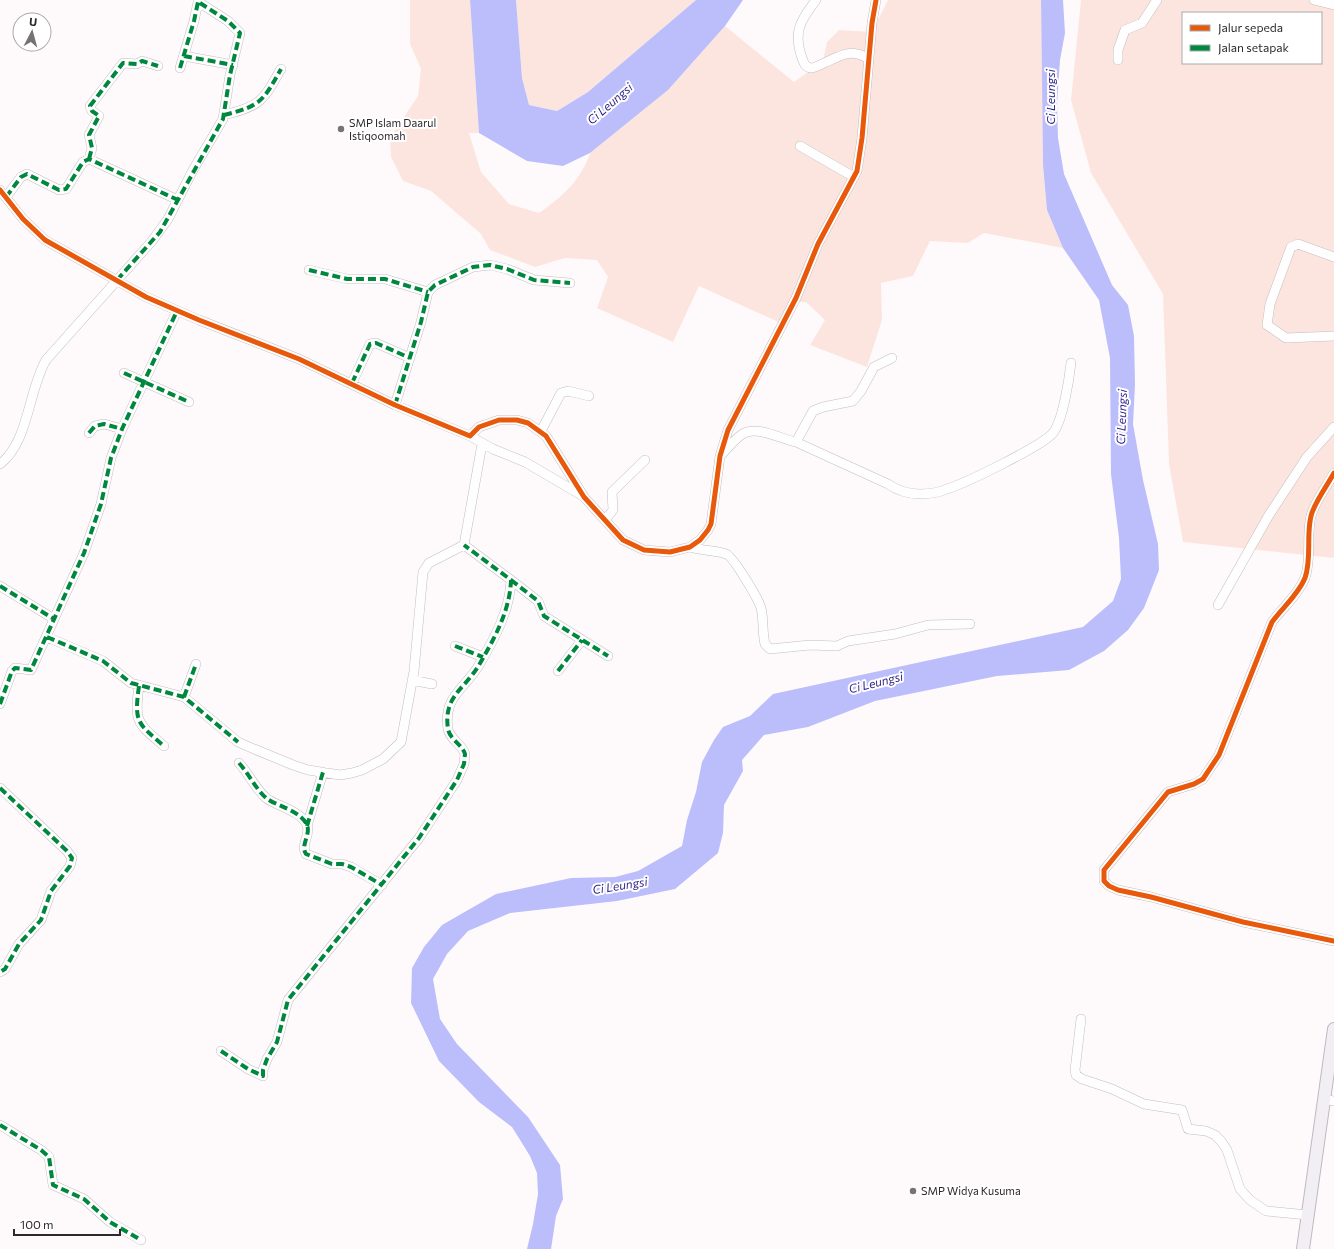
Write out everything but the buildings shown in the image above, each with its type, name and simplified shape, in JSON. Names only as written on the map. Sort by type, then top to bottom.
[{"type":"main road","points":[[1303,1249],[1329,1100],[1334,1029]]},
{"type":"street","points":[[816,0],[806,13],[797,38],[804,63],[808,67],[815,67],[849,53],[858,53],[870,59]]},
{"type":"street","points":[[470,436],[479,427],[499,420],[508,419],[528,423],[541,431],[546,436],[584,497],[623,540],[644,550],[670,552],[690,547],[704,535],[711,524],[720,456],[728,430],[796,298],[826,228],[854,177],[859,164],[870,59],[873,12],[876,0]]},
{"type":"street","points":[[1118,60],[1118,50],[1125,30],[1142,22],[1157,0]]},
{"type":"street","points":[[1314,0],[1334,5]]},
{"type":"street","points":[[0,464],[15,448],[37,380],[46,360],[160,232],[178,200],[224,115],[240,33],[228,21],[198,1],[194,21],[180,68]]},
{"type":"street","points":[[184,56],[233,65]]},
{"type":"street","points":[[90,159],[92,148],[89,135],[98,116],[92,111],[90,106],[100,91],[123,63],[137,64],[142,61],[158,66]]},
{"type":"street","points":[[224,115],[256,105],[263,99],[281,69]]},
{"type":"street","points":[[800,146],[854,177]]},
{"type":"street","points":[[178,200],[90,159],[83,162],[68,187],[63,191],[27,174],[21,177],[3,194],[23,219],[45,240],[118,280],[146,298],[299,359],[352,383],[395,405],[470,436],[482,444],[526,462],[584,497]]},
{"type":"street","points":[[1334,257],[1298,244],[1291,247],[1270,304],[1266,323],[1286,338],[1334,336]]},
{"type":"street","points":[[395,405],[410,358],[428,292],[435,285],[473,267],[483,266],[496,266],[539,281],[570,283]]},
{"type":"street","points":[[309,270],[347,279],[385,278],[428,292]]},
{"type":"street","points":[[0,704],[12,671],[16,668],[31,670],[47,637],[96,521],[111,458],[122,429],[177,311]]},
{"type":"street","points":[[352,383],[370,344],[376,343],[410,358]]},
{"type":"street","points":[[796,442],[813,411],[823,407],[853,401],[861,391],[874,367],[892,358]]},
{"type":"street","points":[[720,456],[741,435],[750,431],[760,432],[796,442],[902,491],[921,494],[946,490],[982,474],[1049,438],[1057,425],[1069,381],[1072,363]]},
{"type":"street","points":[[124,373],[144,381],[154,388],[189,402]]},
{"type":"street","points":[[541,431],[561,393],[568,391],[589,396]]},
{"type":"street","points":[[89,433],[95,426],[104,424],[122,429]]},
{"type":"street","points":[[1218,605],[1269,515],[1307,457],[1334,427]]},
{"type":"street","points":[[464,545],[482,444]]},
{"type":"street","points":[[605,520],[613,510],[612,492],[646,460]]},
{"type":"street","points":[[1334,473],[1311,516],[1308,562],[1305,576],[1292,598],[1282,607],[1272,622],[1219,755],[1203,779],[1194,784],[1168,792],[1107,867],[1103,876],[1109,886],[1118,890],[1151,896],[1243,922],[1334,942]]},
{"type":"street","points":[[47,637],[103,661],[119,675],[139,686],[174,693],[184,697],[238,742],[293,766],[340,775],[362,770],[383,759],[397,747],[403,735],[412,680],[424,568],[429,563],[464,545]]},
{"type":"street","points":[[464,545],[538,601],[544,616],[608,656]]},
{"type":"street","points":[[690,547],[701,551],[726,553],[734,561],[759,601],[763,618],[765,644],[770,649],[803,645],[837,646],[848,641],[895,634],[928,625],[970,624]]},
{"type":"street","points":[[221,1051],[248,1069],[263,1076],[263,1070],[267,1059],[277,1042],[288,1000],[419,838],[460,773],[465,754],[449,732],[449,716],[453,697],[471,678],[499,630],[509,599],[511,580]]},
{"type":"street","points":[[0,586],[54,619]]},
{"type":"street","points":[[558,671],[582,640]]},
{"type":"street","points":[[455,646],[484,657]]},
{"type":"street","points":[[184,697],[196,664]]},
{"type":"street","points":[[412,680],[432,684]]},
{"type":"street","points":[[139,686],[136,709],[139,722],[142,728],[164,746]]},
{"type":"street","points":[[239,763],[267,798],[299,816],[307,826]]},
{"type":"street","points":[[323,772],[307,826],[308,833],[304,848],[306,854],[332,864],[342,864],[351,867],[382,885]]},
{"type":"street","points":[[0,788],[67,851],[72,858],[70,866],[51,890],[40,920],[19,944],[5,969],[0,972]]},
{"type":"street","points":[[1082,1019],[1075,1070],[1076,1075],[1082,1079],[1112,1089],[1144,1104],[1182,1110],[1187,1127],[1190,1130],[1206,1131],[1216,1135],[1223,1143],[1240,1190],[1250,1200],[1266,1211],[1308,1215]]},
{"type":"street","points":[[0,1125],[41,1150],[49,1157],[53,1185],[84,1199],[110,1222],[141,1240]]},
{"type":"shaded area","points":[[410,0],[470,0],[479,133],[469,133],[481,172],[509,204],[539,213],[563,194],[576,180],[590,153],[668,90],[725,26],[794,82],[823,61],[827,42],[839,30],[872,32],[888,0],[1041,0],[1043,165],[1047,210],[1063,248],[984,233],[968,243],[930,241],[913,276],[881,283],[882,320],[867,367],[810,345],[825,320],[806,302],[799,302],[785,325],[699,286],[673,342],[597,308],[608,277],[597,260],[565,258],[535,267],[490,250],[481,234],[431,191],[403,181],[391,157],[390,138],[418,96],[421,69],[410,44]]},
{"type":"shaded area","points":[[516,0],[696,0],[588,92],[557,111],[529,105],[522,78]]},
{"type":"shaded area","points":[[1081,0],[1334,0],[1334,558],[1183,542],[1169,464],[1163,294],[1091,173],[1071,100]]},
{"type":"water","name":"Ci Leungsi","points":[[470,0],[516,0],[522,78],[529,105],[557,111],[588,92],[696,0],[743,0],[725,26],[668,90],[590,153],[563,166],[527,161],[479,133]]},
{"type":"water","name":"Ci Leungsi","points":[[1041,0],[1063,0],[1065,33],[1060,60],[1057,104],[1058,138],[1064,174],[1112,285],[1128,305],[1134,336],[1135,385],[1133,424],[1143,480],[1158,544],[1159,570],[1144,608],[1128,630],[1104,651],[1069,670],[997,676],[875,701],[808,727],[764,735],[742,760],[743,771],[724,805],[723,833],[718,853],[675,889],[617,901],[510,913],[468,931],[447,954],[433,979],[440,1019],[457,1044],[528,1117],[560,1165],[563,1199],[556,1216],[551,1249],[527,1249],[538,1194],[537,1173],[530,1156],[512,1127],[479,1102],[439,1061],[411,1003],[412,968],[424,947],[442,925],[496,894],[571,878],[615,877],[638,871],[682,846],[702,762],[714,740],[723,727],[750,716],[773,694],[1083,627],[1113,601],[1121,579],[1119,538],[1111,474],[1110,358],[1099,300],[1063,248],[1047,210],[1043,165]]},
{"type":"marked path","points":[[117,280],[160,232],[223,119],[230,75],[240,33],[228,21],[200,3],[198,0]]},
{"type":"marked path","points":[[180,68],[198,2]]},
{"type":"marked path","points":[[184,56],[233,65]]},
{"type":"marked path","points":[[89,159],[92,148],[89,135],[99,116],[92,111],[90,106],[123,63],[137,64],[142,61],[158,66]]},
{"type":"marked path","points":[[224,115],[246,109],[260,101],[270,88],[281,69]]},
{"type":"marked path","points":[[6,197],[21,177],[27,174],[59,190],[66,189],[83,162],[89,159],[178,200]]},
{"type":"marked path","points":[[395,405],[421,322],[428,292],[435,285],[473,267],[490,265],[507,269],[534,280],[570,283]]},
{"type":"marked path","points":[[309,270],[347,279],[385,279],[428,292]]},
{"type":"marked path","points":[[0,704],[12,671],[15,668],[31,670],[84,553],[101,504],[111,458],[122,429],[177,311]]},
{"type":"marked path","points":[[352,383],[370,344],[376,343],[410,358]]},
{"type":"marked path","points":[[124,373],[189,402]]},
{"type":"marked path","points":[[89,433],[95,426],[104,424],[122,429]]},
{"type":"marked path","points":[[221,1051],[248,1069],[263,1076],[263,1070],[267,1059],[277,1042],[288,1000],[419,838],[457,780],[464,764],[465,754],[449,733],[447,718],[449,708],[456,694],[479,665],[495,635],[508,603],[511,580],[464,545]]},
{"type":"marked path","points":[[511,580],[538,601],[544,616],[608,656]]},
{"type":"marked path","points":[[0,586],[54,619]]},
{"type":"marked path","points":[[47,637],[103,661],[131,683],[184,697],[238,742]]},
{"type":"marked path","points":[[558,671],[582,640]]},
{"type":"marked path","points":[[455,646],[483,657]]},
{"type":"marked path","points":[[184,697],[196,664]]},
{"type":"marked path","points":[[139,686],[137,707],[140,721],[148,732],[164,746]]},
{"type":"marked path","points":[[239,763],[266,798],[294,812],[304,820],[308,829],[304,847],[306,854],[332,864],[342,864],[351,867],[382,885]]},
{"type":"marked path","points":[[307,826],[323,772]]},
{"type":"marked path","points":[[0,788],[67,851],[72,858],[70,866],[51,891],[41,920],[19,944],[5,969],[0,972]]},
{"type":"marked path","points":[[0,1125],[41,1150],[49,1157],[53,1185],[84,1199],[110,1222],[141,1240]]},
{"type":"cycle path","points":[[0,190],[23,219],[45,240],[146,297],[199,320],[299,359],[395,405],[470,436],[479,427],[499,420],[517,420],[528,423],[546,436],[584,497],[623,540],[644,550],[670,552],[690,547],[700,540],[711,524],[720,456],[728,430],[796,298],[818,244],[857,171],[862,138],[872,23],[876,0]]},
{"type":"cycle path","points":[[1334,473],[1318,500],[1311,516],[1308,563],[1305,578],[1294,595],[1272,622],[1219,755],[1203,779],[1194,784],[1168,792],[1104,870],[1104,881],[1109,886],[1118,890],[1151,897],[1243,922],[1334,941]]},
{"type":"place","name":"SMP Islam Daarul Istiqoomah","points":[[341,129]]},
{"type":"place","name":"SMP Widya Kusuma","points":[[913,1191]]}]
